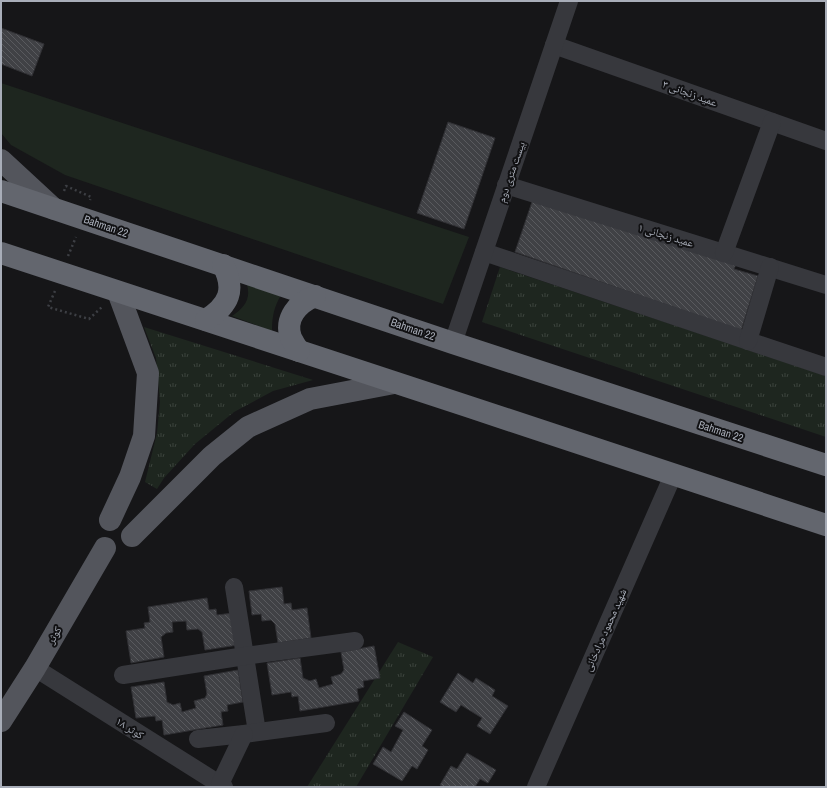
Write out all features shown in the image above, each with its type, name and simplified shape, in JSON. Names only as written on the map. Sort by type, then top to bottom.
[{"type":"highway","name":"Bahman 22","points":[[1,191],[453,343],[826,466]]},
{"type":"highway","points":[[1,252],[299,352],[674,473],[826,525]]},
{"type":"highway","points":[[206,320],[218,312],[224,305],[228,295],[230,285],[228,275],[223,265]]},
{"type":"highway","points":[[299,352],[291,338],[289,327],[292,316],[297,307],[305,300],[315,296]]},
{"type":"main road","points":[[1,160],[54,209]]},
{"type":"main road","points":[[110,520],[130,477],[144,436],[148,373],[118,292]]},
{"type":"main road","points":[[132,536],[131,531],[125,522],[115,519],[104,524],[100,529],[99,536],[101,543],[105,548],[112,551],[119,551],[125,548],[130,543],[132,536],[212,456],[248,427],[310,399],[394,383]]},
{"type":"main road","name":"کوثر","points":[[1,721],[35,668],[105,548]]},
{"type":"street","name":"بیست متری دوم","points":[[453,343],[569,1]]},
{"type":"street","name":"عمید زنجانی ۳","points":[[554,45],[826,141]]},
{"type":"street","points":[[724,253],[772,122]]},
{"type":"street","name":"عمید زنجانی ۱","points":[[506,185],[826,285]]},
{"type":"street","points":[[484,252],[826,367]]},
{"type":"street","points":[[748,340],[770,268]]},
{"type":"street","name":"شهید محمود مرادخانی","points":[[536,787],[674,473]]},
{"type":"street","points":[[222,786],[251,733],[245,656],[234,587]]},
{"type":"street","points":[[123,675],[355,641]]},
{"type":"street","name":"کوثر ۱۸","points":[[35,668],[222,786]]},
{"type":"street","points":[[198,739],[326,723]]},
{"type":"path","points":[[66,186],[91,197],[88,204]]},
{"type":"path","points":[[66,263],[77,233]]},
{"type":"path","points":[[57,285],[48,307],[89,319]]},
{"type":"green space","points":[[1,83],[469,237],[443,304],[65,175],[11,145],[1,133]]},
{"type":"green space","points":[[500,267],[826,376],[826,437],[482,322]]},
{"type":"green space","points":[[246,282],[281,295],[274,312],[272,331],[232,316],[244,306],[246,302],[248,297],[248,288]]},
{"type":"green space","points":[[144,327],[313,380],[273,391],[234,412],[195,444],[164,478],[157,489],[145,482],[157,433],[160,402],[156,358]]},
{"type":"green space","points":[[398,642],[433,657],[356,787],[307,787]]},
{"type":"building","points":[[1,28],[44,44],[32,76],[1,64]]},
{"type":"building","points":[[448,122],[495,138],[464,229],[417,213]]},
{"type":"building","points":[[533,199],[737,262],[734,269],[758,276],[741,331],[515,252]]},
{"type":"building","points":[[282,587],[284,604],[291,603],[292,610],[307,608],[311,638],[278,643],[275,624],[271,620],[262,621],[261,614],[252,615],[249,591]]},
{"type":"building","points":[[207,598],[209,610],[216,609],[217,615],[233,613],[238,645],[205,650],[202,632],[198,629],[187,630],[186,621],[172,622],[173,632],[166,633],[161,637],[164,657],[131,663],[126,631],[145,628],[144,623],[150,622],[148,607]]},
{"type":"building","points":[[374,646],[380,678],[363,681],[364,687],[357,689],[359,701],[300,711],[298,696],[292,697],[291,692],[272,695],[267,663],[300,658],[303,678],[310,681],[316,679],[319,688],[333,684],[331,677],[341,674],[344,670],[341,652]]},
{"type":"building","points":[[238,670],[243,702],[227,705],[228,711],[221,712],[223,725],[164,735],[162,720],[156,721],[155,716],[136,718],[131,687],[164,682],[167,702],[173,705],[180,703],[182,712],[196,708],[194,701],[205,698],[207,694],[204,676]]},
{"type":"building","points":[[458,673],[473,683],[476,678],[495,690],[492,696],[508,706],[490,734],[477,726],[482,718],[461,705],[456,712],[440,702]]},
{"type":"building","points":[[404,712],[432,730],[422,746],[428,750],[417,769],[412,766],[402,781],[373,764],[383,747],[391,752],[403,730],[395,726]]},
{"type":"building","points":[[467,753],[496,770],[488,783],[480,779],[475,787],[443,787],[440,785],[451,766],[457,769]]}]
